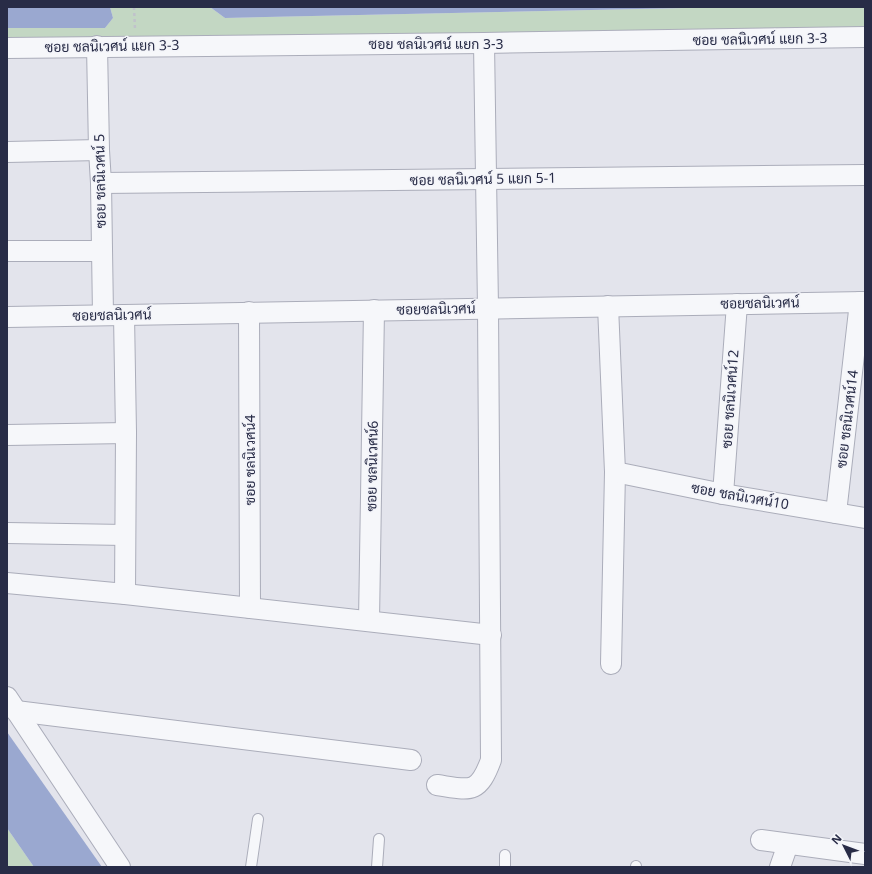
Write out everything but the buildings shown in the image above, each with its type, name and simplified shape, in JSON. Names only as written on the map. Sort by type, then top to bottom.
[{"type":"street","name":"ซอย ชลนิเวศน์ แยก 3-3","points":[[7,48],[865,37]]},
{"type":"street","points":[[437,785],[465,789],[475,787],[484,777],[491,760],[488,308],[484,43]]},
{"type":"street","name":"ซอย ชลนิเวศน์ 5","points":[[97,46],[99,150],[102,183],[101,251],[103,315]]},
{"type":"street","points":[[7,152],[99,150]]},
{"type":"street","name":"ซอย ชลนิเวศน์ 5 แยก 5-1","points":[[102,183],[865,175]]},
{"type":"street","points":[[7,251],[101,251]]},
{"type":"street","name":"ซอยชลนิเวศน์","points":[[7,316],[863,302]]},
{"type":"street","name":"ซอย ชลนิเวศน์14","points":[[836,513],[863,302]]},
{"type":"street","name":"ซอย ชลนิเวศน์12","points":[[723,494],[737,304]]},
{"type":"street","points":[[608,306],[615,472],[611,664]]},
{"type":"street","name":"ซอย ชลนิเวศน์6","points":[[369,621],[374,310]]},
{"type":"street","name":"ซอย ชลนิเวศน์4","points":[[249,312],[250,608]]},
{"type":"street","points":[[124,315],[126,433],[125,594]]},
{"type":"street","points":[[7,435],[126,433]]},
{"type":"street","name":"ซอย ชลนิเวศน์10","points":[[615,472],[723,494],[865,518]]},
{"type":"street","points":[[7,533],[125,535]]},
{"type":"street","points":[[7,583],[125,594],[491,635]]},
{"type":"street","points":[[12,704],[411,760]]},
{"type":"street","points":[[12,704],[120,867]]},
{"type":"street","points":[[761,840],[865,854]]},
{"type":"street","points":[[780,867],[788,844]]},
{"type":"lane","points":[[252,867],[258,819]]},
{"type":"lane","points":[[377,867],[379,839]]},
{"type":"lane","points":[[505,855],[505,867]]},
{"type":"path","points":[[134,7],[135,46]]},
{"type":"green space","points":[[110,7],[210,7],[225,18],[686,7],[865,7],[865,30],[7,44],[7,28],[105,28],[113,18]]},
{"type":"green space","points":[[7,828],[34,867],[7,867]]},
{"type":"water","points":[[7,7],[110,7],[113,18],[105,28],[7,28]]},
{"type":"water","points":[[210,7],[686,7],[225,18]]},
{"type":"water","points":[[7,732],[102,867],[34,867],[7,828]]}]
